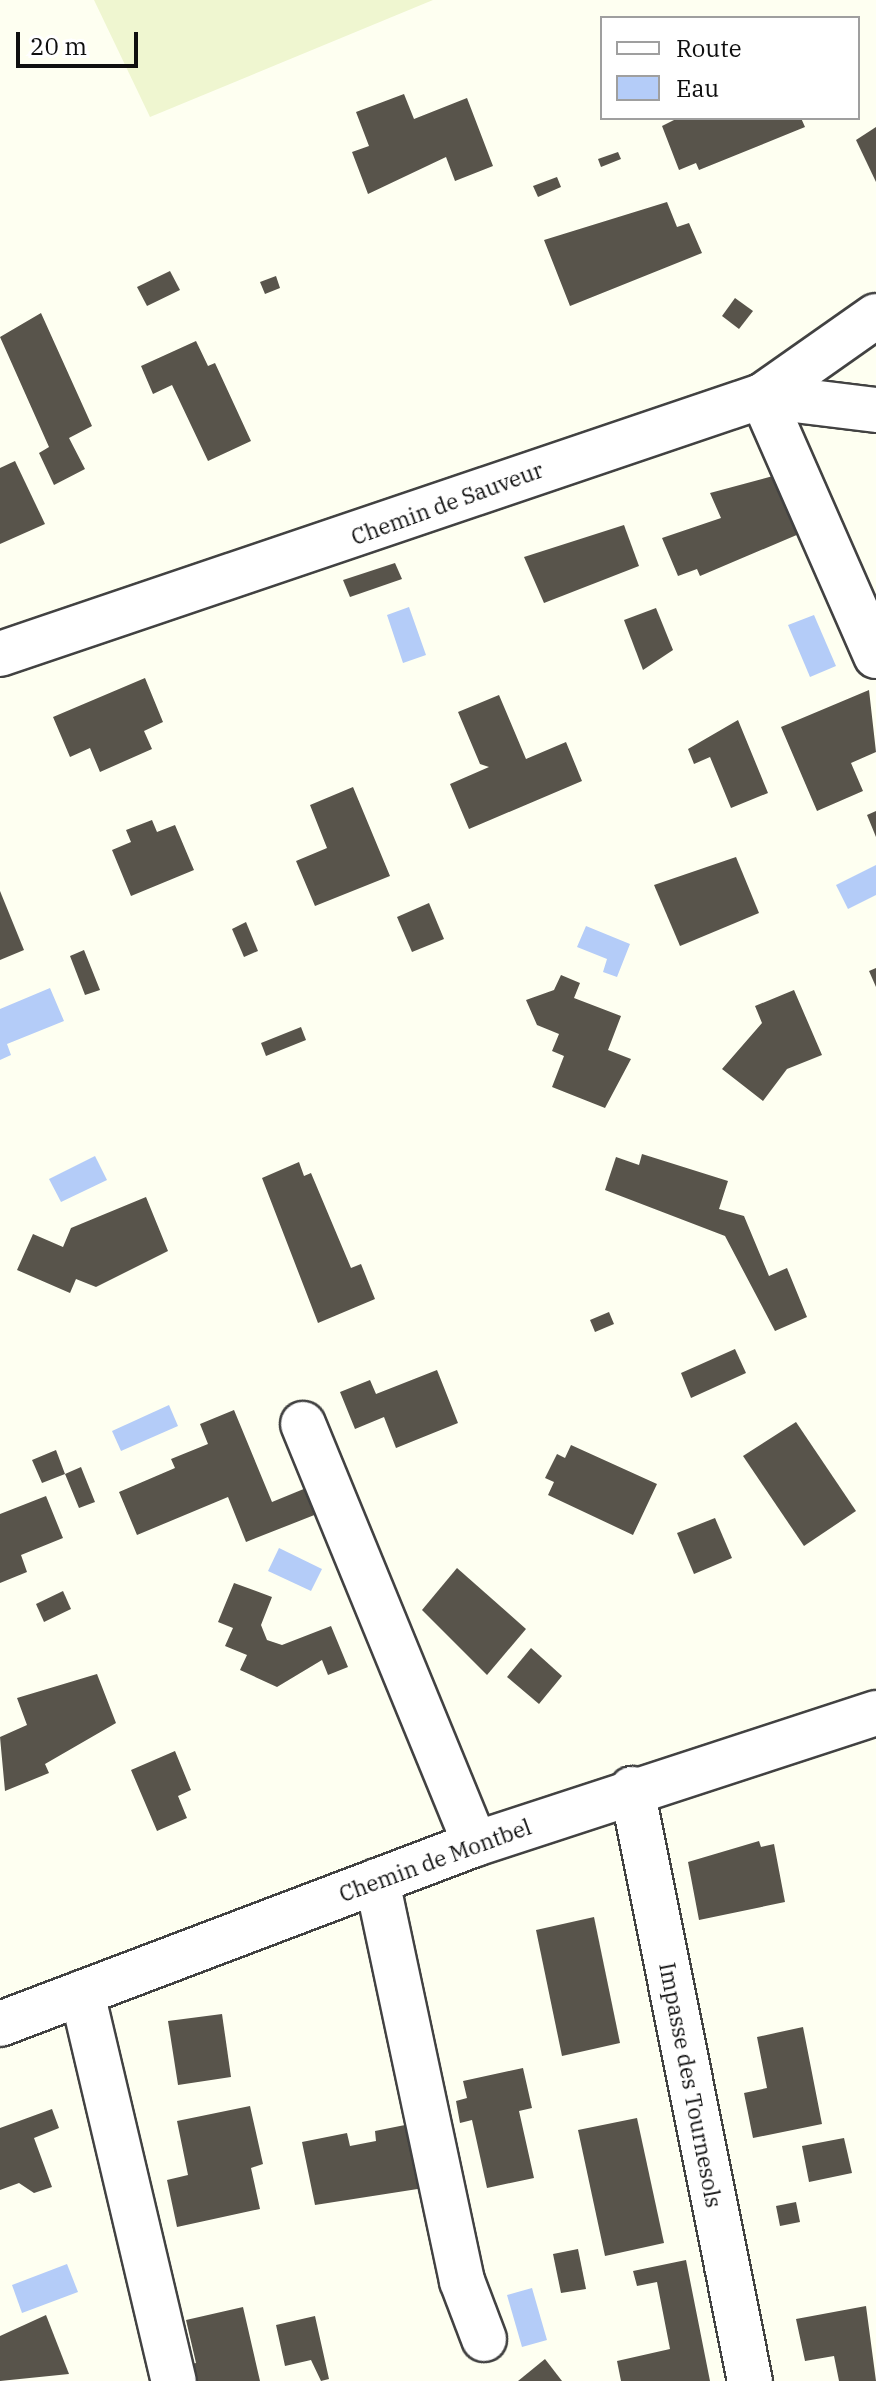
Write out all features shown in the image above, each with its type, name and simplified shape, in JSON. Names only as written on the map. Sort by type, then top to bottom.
[{"type":"street","name":"Chemin de Sauveur","points":[[0,654],[762,396],[876,316]]},
{"type":"street","points":[[762,396],[876,410]]},
{"type":"street","points":[[762,396],[876,656]]},
{"type":"street","points":[[303,1424],[475,1844]]},
{"type":"street","name":"Chemin de Montbel","points":[[0,2024],[475,1844],[632,1789],[876,1713]]},
{"type":"street","name":"Impasse des Tournesols","points":[[632,1789],[750,2381]]},
{"type":"street","points":[[377,1881],[462,2281],[484,2339]]},
{"type":"street","points":[[82,1993],[174,2381]]},
{"type":"green space","points":[[94,0],[433,0],[150,117]]},
{"type":"water","points":[[409,607],[426,655],[403,663],[387,615]]},
{"type":"water","points":[[814,615],[836,666],[810,677],[788,625]]},
{"type":"water","points":[[876,865],[876,895],[848,909],[836,885]]},
{"type":"water","points":[[586,926],[630,944],[617,977],[603,972],[607,959],[577,947]]},
{"type":"water","points":[[50,988],[64,1021],[7,1044],[11,1055],[0,1060],[0,1009]]},
{"type":"water","points":[[95,1156],[107,1180],[61,1202],[49,1179]]},
{"type":"water","points":[[169,1405],[178,1426],[121,1451],[112,1431]]},
{"type":"water","points":[[279,1548],[322,1569],[311,1591],[268,1571]]},
{"type":"water","points":[[67,2264],[78,2292],[22,2313],[12,2285]]},
{"type":"water","points":[[532,2288],[547,2340],[522,2347],[507,2295]]},
{"type":"building","points":[[404,94],[414,119],[467,98],[493,166],[455,181],[446,157],[368,194],[352,152],[369,146],[356,112]]},
{"type":"building","points":[[674,120],[802,120],[805,127],[699,170],[696,163],[679,170],[662,126]]},
{"type":"building","points":[[876,127],[876,182],[856,140]]},
{"type":"building","points":[[618,152],[621,159],[601,167],[598,159]]},
{"type":"building","points":[[557,177],[561,187],[538,197],[533,186]]},
{"type":"building","points":[[667,202],[677,227],[689,223],[702,253],[570,306],[544,240]]},
{"type":"building","points":[[170,271],[180,290],[147,306],[137,287]]},
{"type":"building","points":[[276,276],[280,288],[265,294],[260,282]]},
{"type":"building","points":[[735,298],[753,311],[739,329],[722,316]]},
{"type":"building","points":[[41,313],[92,426],[69,438],[85,469],[54,485],[39,453],[49,447],[0,337]]},
{"type":"building","points":[[196,341],[208,366],[215,363],[251,441],[208,461],[172,385],[153,394],[141,366]]},
{"type":"building","points":[[15,461],[45,524],[0,544],[0,468]]},
{"type":"building","points":[[773,476],[799,534],[700,576],[697,569],[678,576],[662,538],[721,518],[710,493]]},
{"type":"building","points":[[624,525],[639,566],[544,603],[524,557]]},
{"type":"building","points":[[395,563],[402,579],[350,597],[343,580]]},
{"type":"building","points":[[656,608],[673,650],[643,670],[624,620]]},
{"type":"building","points":[[145,678],[163,722],[144,731],[152,749],[100,772],[90,748],[70,757],[53,717]]},
{"type":"building","points":[[869,690],[876,752],[851,763],[863,791],[817,811],[781,727]]},
{"type":"building","points":[[499,695],[526,759],[566,742],[582,781],[469,829],[450,784],[489,767],[480,764],[458,712]]},
{"type":"building","points":[[738,720],[768,793],[731,808],[710,757],[694,764],[688,749]]},
{"type":"building","points":[[353,787],[390,876],[315,906],[296,861],[327,848],[310,805]]},
{"type":"building","points":[[876,811],[876,837],[867,815]]},
{"type":"building","points":[[152,820],[157,832],[175,825],[194,870],[131,896],[112,850],[131,842],[126,830]]},
{"type":"building","points":[[736,857],[759,913],[680,946],[654,885]]},
{"type":"building","points":[[0,891],[24,950],[0,960]]},
{"type":"building","points":[[429,903],[444,939],[412,952],[397,917]]},
{"type":"building","points":[[246,922],[258,951],[244,957],[232,929]]},
{"type":"building","points":[[84,950],[100,990],[85,995],[70,956]]},
{"type":"building","points":[[876,968],[876,987],[869,971]]},
{"type":"building","points":[[561,975],[580,983],[574,998],[621,1016],[608,1050],[631,1059],[605,1108],[552,1087],[564,1056],[552,1051],[559,1034],[537,1025],[526,1000],[554,990]]},
{"type":"building","points":[[794,990],[822,1055],[787,1069],[763,1101],[722,1069],[762,1023],[755,1006]]},
{"type":"building","points":[[301,1027],[306,1040],[266,1056],[261,1043]]},
{"type":"building","points":[[642,1154],[728,1181],[719,1209],[744,1216],[769,1276],[787,1268],[807,1317],[775,1331],[725,1236],[605,1190],[616,1157],[639,1165]]},
{"type":"building","points":[[299,1162],[304,1176],[311,1173],[351,1268],[361,1264],[375,1299],[318,1323],[262,1178]]},
{"type":"building","points":[[146,1197],[168,1251],[96,1287],[76,1279],[70,1293],[17,1270],[33,1234],[63,1247],[71,1228]]},
{"type":"building","points":[[609,1312],[614,1324],[595,1332],[590,1320]]},
{"type":"building","points":[[735,1349],[746,1373],[691,1398],[681,1373]]},
{"type":"building","points":[[437,1370],[458,1423],[396,1448],[384,1417],[355,1429],[340,1392],[370,1380],[376,1394]]},
{"type":"building","points":[[234,1410],[272,1502],[311,1486],[322,1512],[246,1542],[228,1497],[137,1535],[119,1492],[175,1468],[171,1459],[208,1444],[200,1424]]},
{"type":"building","points":[[796,1422],[856,1511],[804,1546],[743,1456]]},
{"type":"building","points":[[571,1445],[657,1484],[633,1535],[548,1495],[554,1482],[545,1478],[557,1454],[565,1458]]},
{"type":"building","points":[[56,1450],[65,1474],[42,1483],[32,1460]]},
{"type":"building","points":[[81,1467],[95,1502],[79,1508],[65,1474]]},
{"type":"building","points":[[46,1496],[63,1538],[21,1555],[27,1572],[0,1583],[0,1514]]},
{"type":"building","points":[[715,1518],[732,1558],[694,1574],[677,1533]]},
{"type":"building","points":[[457,1568],[526,1629],[487,1675],[422,1610]]},
{"type":"building","points":[[234,1583],[272,1597],[261,1625],[267,1640],[282,1645],[331,1626],[348,1667],[328,1675],[322,1660],[277,1687],[240,1670],[247,1655],[225,1646],[233,1628],[218,1622]]},
{"type":"building","points":[[63,1591],[71,1609],[44,1622],[36,1604]]},
{"type":"building","points":[[531,1648],[562,1676],[539,1704],[507,1677]]},
{"type":"building","points":[[97,1674],[116,1723],[45,1764],[49,1773],[5,1791],[0,1737],[27,1725],[17,1698]]},
{"type":"building","points":[[175,1751],[191,1790],[178,1796],[187,1818],[157,1831],[131,1770]]},
{"type":"building","points":[[759,1841],[761,1847],[774,1844],[785,1902],[699,1920],[688,1862]]},
{"type":"building","points":[[594,1917],[620,2043],[562,2056],[536,1930]]},
{"type":"building","points":[[222,2014],[231,2077],[178,2085],[168,2021]]},
{"type":"building","points":[[803,2027],[822,2124],[753,2138],[744,2093],[767,2088],[757,2037]]},
{"type":"building","points":[[523,2068],[532,2108],[519,2111],[534,2178],[487,2188],[472,2120],[460,2123],[456,2101],[467,2098],[463,2081]]},
{"type":"building","points":[[250,2106],[263,2164],[251,2168],[260,2209],[177,2227],[167,2180],[188,2175],[177,2121]]},
{"type":"building","points":[[52,2109],[59,2128],[34,2138],[52,2187],[34,2193],[19,2183],[0,2190],[0,2128]]},
{"type":"building","points":[[637,2118],[664,2243],[605,2256],[578,2130]]},
{"type":"building","points":[[410,2124],[424,2188],[315,2205],[302,2142],[347,2133],[350,2146],[376,2141],[375,2131]]},
{"type":"building","points":[[844,2138],[852,2173],[809,2182],[802,2146]]},
{"type":"building","points":[[796,2202],[800,2222],[780,2226],[776,2206]]},
{"type":"building","points":[[578,2249],[586,2289],[561,2293],[553,2254]]},
{"type":"building","points":[[686,2260],[710,2381],[621,2381],[617,2361],[670,2349],[657,2282],[637,2286],[633,2271]]},
{"type":"building","points":[[866,2306],[876,2381],[839,2381],[834,2356],[805,2361],[796,2319]]},
{"type":"building","points":[[243,2307],[260,2381],[184,2381],[180,2367],[196,2363],[186,2320]]},
{"type":"building","points":[[46,2315],[69,2374],[0,2381],[0,2336]]},
{"type":"building","points":[[315,2316],[329,2379],[321,2381],[311,2360],[285,2366],[276,2325]]},
{"type":"building","points":[[545,2359],[562,2381],[518,2381]]}]
